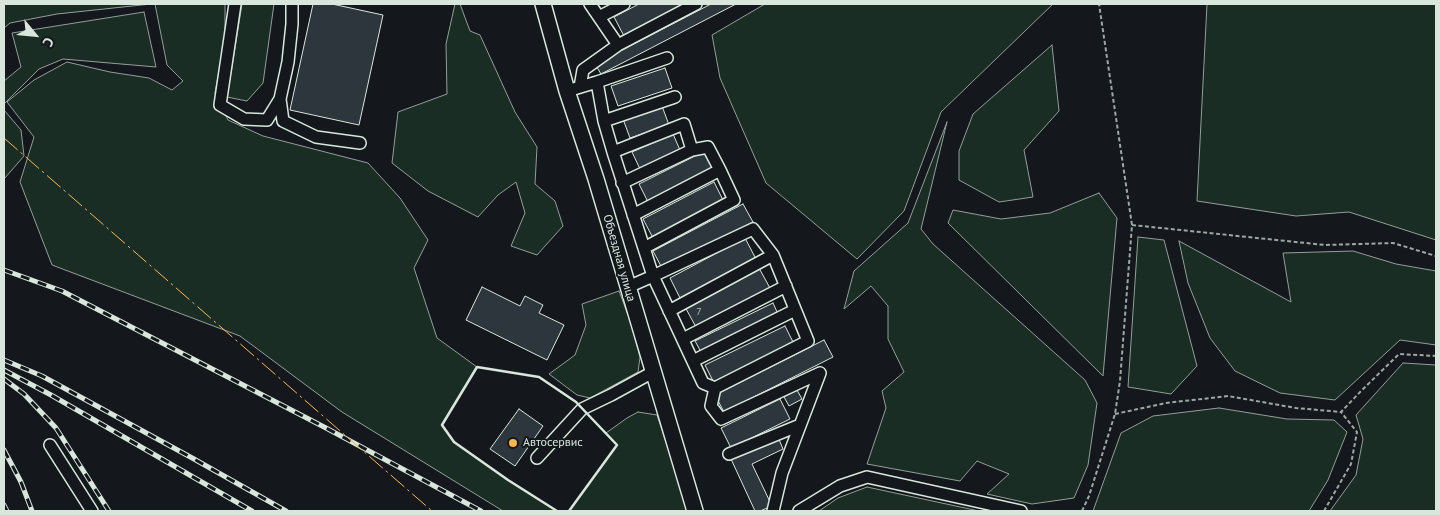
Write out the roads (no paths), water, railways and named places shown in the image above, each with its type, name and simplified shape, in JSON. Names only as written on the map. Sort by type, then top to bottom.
[{"type":"main road","name":"Объездная улица","points":[[543,4],[574,89],[628,287],[695,511]]},
{"type":"lane","points":[[235,4],[220,105],[244,119],[267,120],[280,99],[288,62],[292,4]]},
{"type":"lane","points":[[590,4],[618,45]]},
{"type":"lane","points":[[599,17],[624,4]]},
{"type":"lane","points":[[574,89],[583,70],[618,45],[696,4]]},
{"type":"lane","points":[[574,89],[667,58]]},
{"type":"lane","points":[[597,82],[604,121],[622,183],[653,276],[703,383],[715,388],[808,341],[773,255],[753,229],[653,276],[628,287]]},
{"type":"lane","points":[[604,121],[675,97]]},
{"type":"lane","points":[[280,99],[283,121],[316,138],[360,143]]},
{"type":"lane","points":[[613,152],[684,124],[692,150]]},
{"type":"lane","points":[[622,183],[692,150],[708,147],[734,200],[644,248]]},
{"type":"lane","points":[[633,216],[720,170]]},
{"type":"lane","points":[[669,311],[773,255]]},
{"type":"lane","points":[[683,339],[786,286]]},
{"type":"lane","points":[[693,361],[795,310]]},
{"type":"lane","points":[[536,458],[582,409],[653,372]]},
{"type":"lane","points":[[715,388],[711,406],[721,420],[820,372],[782,473],[773,511]]},
{"type":"lane","points":[[728,454],[800,425]]},
{"type":"lane","points":[[50,445],[92,511]]},
{"type":"lane","points":[[799,511],[840,486],[866,477],[1021,511]]},
{"type":"railway","points":[[4,270],[62,291],[481,511]]},
{"type":"railway","points":[[4,360],[42,376],[286,511]]},
{"type":"railway","points":[[4,370],[252,511]]},
{"type":"railway","points":[[4,379],[24,394],[56,428],[109,511]]},
{"type":"railway","points":[[4,450],[21,482],[32,511]]},
{"type":"railway","points":[[4,505],[7,511]]},
{"type":"place","name":"Автосервис","points":[[513,443]]}]
